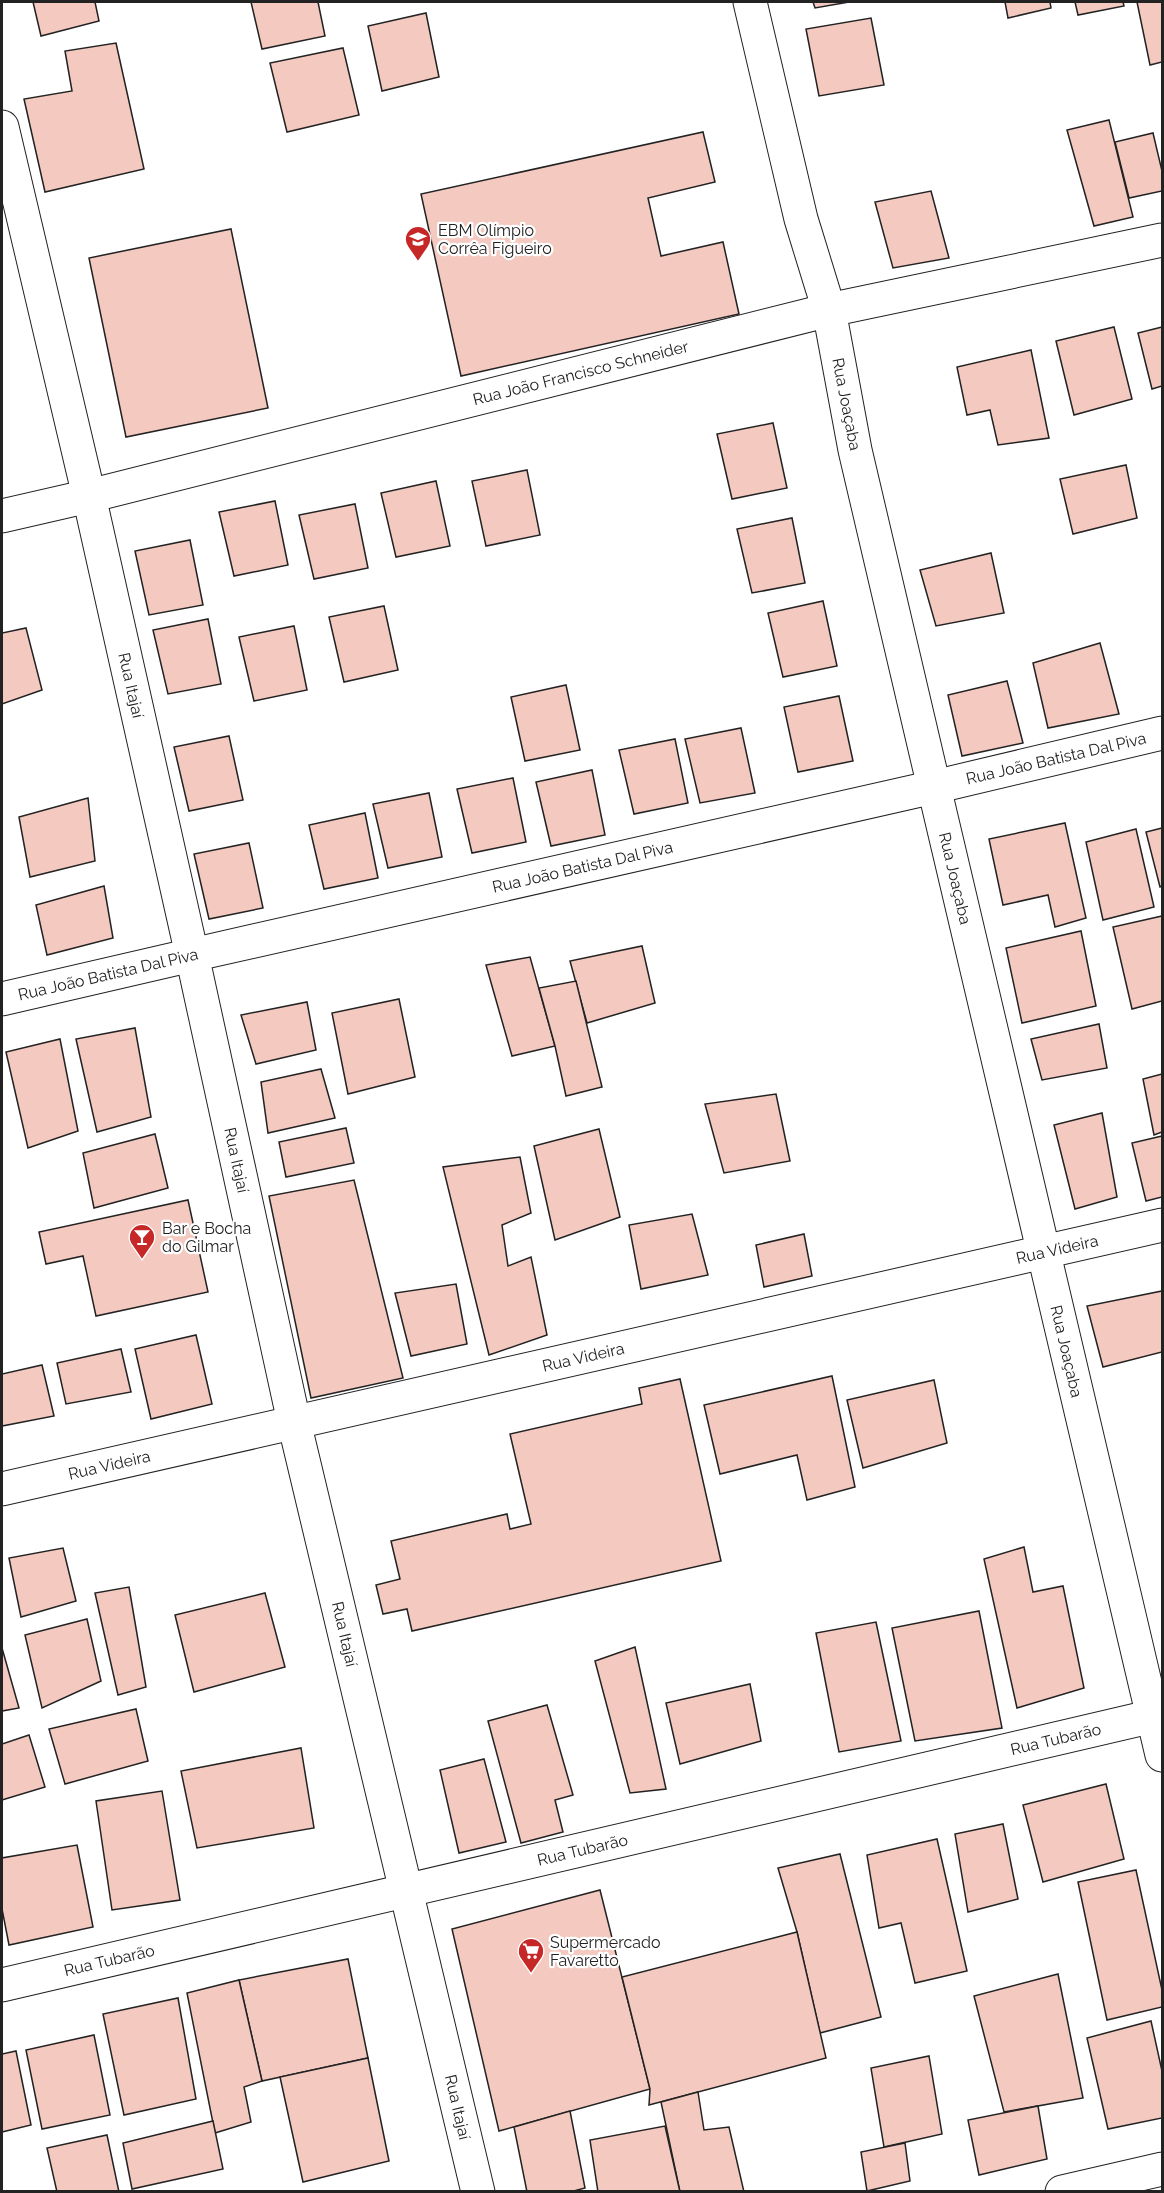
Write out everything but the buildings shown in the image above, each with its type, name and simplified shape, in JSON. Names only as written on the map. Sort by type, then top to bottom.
[{"type":"street","name":"Rua Joaçaba","points":[[750,2],[801,219],[829,310],[855,450],[1044,1252],[1158,1715],[1162,1755]]},
{"type":"street","name":"Rua Itajaí","points":[[2,127],[89,496],[294,1422],[478,2192]]},
{"type":"street","name":"Rua João Francisco Schneider","points":[[2,516],[829,310],[1162,240]]},
{"type":"street","name":"Rua João Batista Dal Piva","points":[[2,999],[1162,733]]},
{"type":"street","name":"Rua Videira","points":[[2,1489],[1162,1225]]},
{"type":"street","name":"Rua Tubarão","points":[[2,1985],[1158,1715]]},
{"type":"street","points":[[1062,2192],[1162,2169]]},
{"type":"place","name":"EBM Olímpio Corrêa Figueiro","points":[[418,262]]},
{"type":"place","name":"Bar e Bocha do Gilmar","points":[[142,1260]]},
{"type":"place","name":"Supermercado Favaretto","points":[[531,1974]]}]
